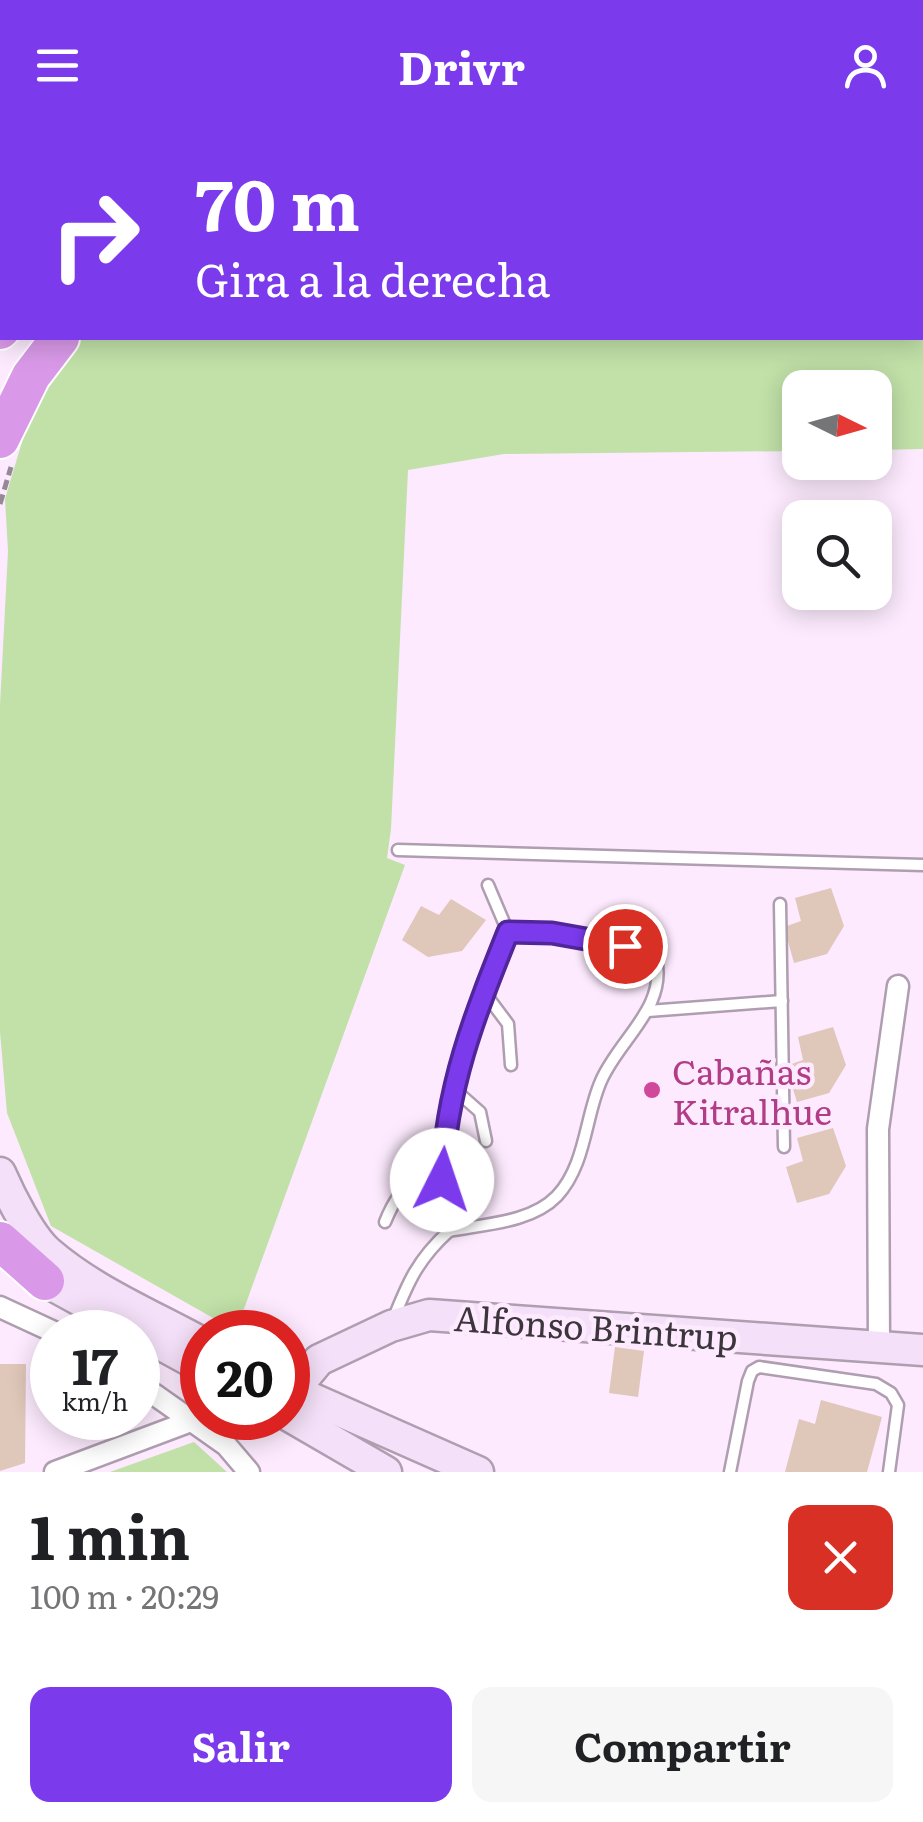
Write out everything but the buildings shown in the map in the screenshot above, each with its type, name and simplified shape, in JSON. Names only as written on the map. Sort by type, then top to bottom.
[{"type":"highway","points":[[0,439],[31,376],[58,340]]},
{"type":"highway","points":[[0,1241],[45,1282]]},
{"type":"highway","points":[[0,1262],[45,1282]]},
{"type":"main road","points":[[0,1172],[8,1192],[45,1250],[88,1281],[180,1331]]},
{"type":"main road","points":[[45,1282],[180,1355]]},
{"type":"main road","name":"Alfonso Brintrup","points":[[310,1371],[319,1360],[391,1326],[428,1315],[923,1350]]},
{"type":"main road","points":[[310,1406],[478,1472]]},
{"type":"main road","points":[[310,1414],[386,1472]]},
{"type":"street","points":[[878,1347],[878,1129],[898,986]]},
{"type":"street","points":[[0,1307],[30,1321]]},
{"type":"street","points":[[55,1472],[180,1424]]},
{"type":"street","points":[[220,1440],[248,1472]]},
{"type":"lane","points":[[398,850],[923,865]]},
{"type":"lane","points":[[449,1231],[442,1180],[444,1137],[468,1030],[508,932],[488,885]]},
{"type":"lane","points":[[780,904],[784,1147]]},
{"type":"lane","points":[[391,1326],[410,1278],[426,1252],[449,1231],[533,1214],[558,1195],[578,1158],[601,1080],[648,1011],[661,979],[656,960],[643,952],[552,933],[508,932]]},
{"type":"lane","points":[[484,992],[508,1024],[511,1065]]},
{"type":"lane","points":[[648,1011],[782,1001]]},
{"type":"lane","points":[[454,1089],[480,1112],[486,1141]]},
{"type":"lane","points":[[385,1222],[403,1188],[420,1177],[442,1180]]},
{"type":"lane","points":[[730,1472],[748,1381],[752,1371],[759,1367],[876,1384],[891,1392],[898,1404],[890,1472]]},
{"type":"green space","points":[[79,340],[923,340],[923,449],[892,450],[892,370],[782,370],[782,451],[504,454],[408,470],[387,858],[405,865],[244,1310],[199,1310],[51,1226],[7,1113],[0,1032],[0,705],[8,551],[5,499],[33,405]]},
{"type":"green space","points":[[194,1442],[227,1472],[110,1472]]},
{"type":"place","name":"Cabañas Kitralhue","points":[[652,1090]]},
{"type":"route","points":[[442,1180],[444,1137],[468,1030],[508,932],[552,933],[625,946]]}]
